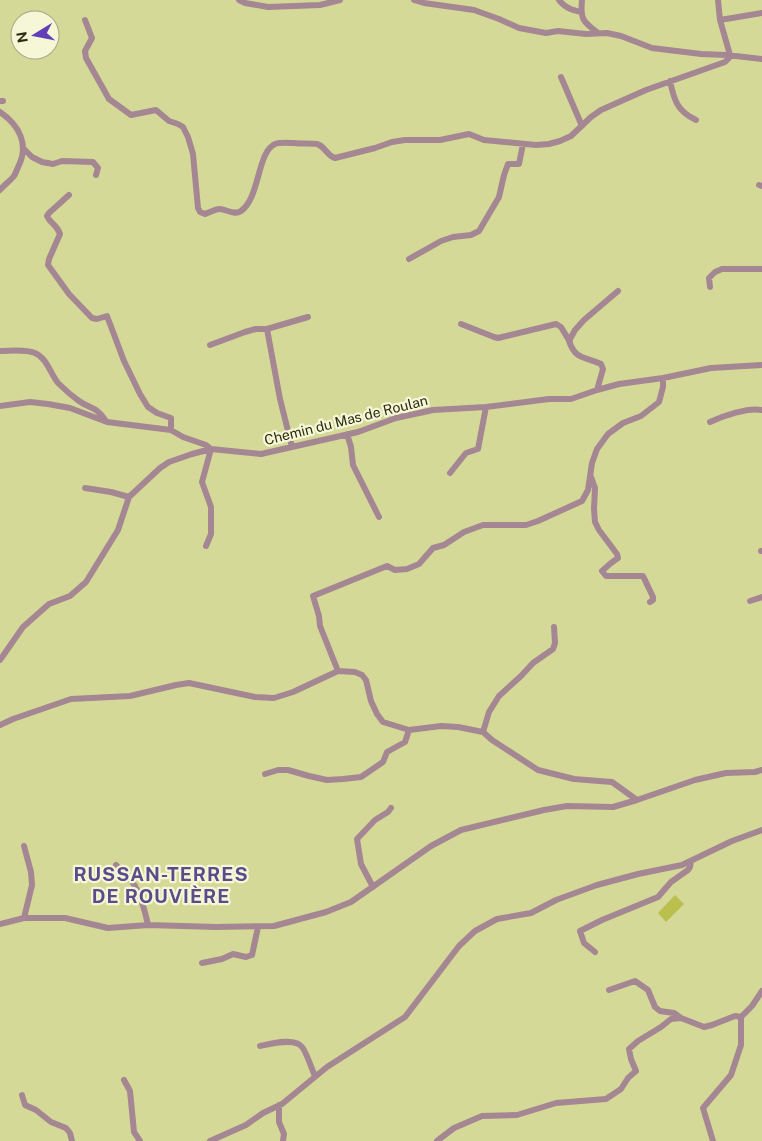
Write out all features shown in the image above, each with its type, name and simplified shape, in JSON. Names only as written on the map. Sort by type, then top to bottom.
[{"type":"street","points":[[239,0],[245,3],[268,7],[340,0]]},
{"type":"street","points":[[414,0],[474,10],[519,28],[546,33],[558,31],[586,34],[607,33],[621,36],[652,48],[762,59]]},
{"type":"street","points":[[560,0],[570,9],[581,12]]},
{"type":"street","points":[[582,0],[581,12],[583,19],[586,24],[598,32]]},
{"type":"street","points":[[718,0],[720,20],[730,55]]},
{"type":"street","points":[[720,20],[762,12]]},
{"type":"street","points":[[85,20],[92,38],[85,51],[86,58],[109,98],[131,115],[156,110],[169,121],[183,127],[193,154],[198,208],[200,212],[205,214],[219,209],[235,213],[240,212],[247,206],[254,191],[263,158],[275,144],[320,145],[331,157],[335,158],[392,142],[440,140],[469,134],[484,140],[536,145],[549,144],[571,136],[601,110],[646,90],[725,62],[730,55]]},
{"type":"street","points":[[561,77],[582,126]]},
{"type":"street","points":[[670,81],[678,106],[687,116],[696,120]]},
{"type":"street","points":[[0,112],[7,117],[20,133],[23,148],[21,160],[14,176],[0,190]]},
{"type":"street","points":[[409,259],[452,236],[471,235],[478,231],[500,197],[508,164],[519,164],[523,144]]},
{"type":"street","points":[[23,148],[32,157],[42,162],[53,164],[62,161],[93,162],[98,168],[96,175]]},
{"type":"street","points":[[69,195],[47,216],[48,220],[58,226],[60,234],[48,265],[68,294],[92,318],[97,319],[107,316],[124,361],[137,388],[148,407],[157,413],[171,418],[171,430]]},
{"type":"street","points":[[710,287],[709,278],[715,272],[722,269],[762,269]]},
{"type":"street","points":[[570,342],[574,330],[618,292]]},
{"type":"street","points":[[210,346],[251,330],[267,329],[308,317]]},
{"type":"street","points":[[461,324],[498,338],[556,324],[561,327],[572,349],[580,358],[601,364],[603,369],[597,390]]},
{"type":"street","points":[[267,329],[280,399],[292,447]]},
{"type":"street","points":[[0,351],[36,354],[45,362],[58,383],[79,401],[95,408],[107,422]]},
{"type":"street","name":"Chemin du Mas de Roulan","points":[[0,406],[30,402],[70,408],[107,422],[171,430],[211,449],[261,454],[358,432],[396,418],[433,410],[486,407],[571,398],[619,384],[663,378],[711,368],[762,365]]},
{"type":"street","points":[[338,671],[320,626],[313,596],[386,566],[395,570],[407,569],[419,564],[433,548],[444,545],[464,532],[483,525],[526,525],[582,501],[588,490],[592,463],[598,449],[608,434],[623,423],[641,416],[659,402],[663,378]]},
{"type":"street","points":[[450,473],[466,453],[478,449],[486,407]]},
{"type":"street","points":[[710,422],[746,410],[762,410]]},
{"type":"street","points":[[347,434],[353,465],[379,516]]},
{"type":"street","points":[[0,660],[23,627],[49,604],[70,596],[86,582],[118,530],[129,497],[168,462],[211,449],[202,482],[212,507],[211,534],[206,546]]},
{"type":"street","points":[[591,475],[595,488],[595,522],[618,558],[602,571],[606,576],[643,576],[653,597],[653,600],[650,602]]},
{"type":"street","points":[[84,488],[129,497]]},
{"type":"street","points":[[750,601],[762,597]]},
{"type":"street","points":[[483,732],[489,712],[499,696],[533,663],[553,649],[555,643],[554,627]]},
{"type":"street","points":[[0,725],[71,699],[130,696],[188,683],[254,697],[274,698],[294,692],[338,671],[355,672],[362,675],[366,680],[371,701],[383,722],[409,730],[441,726],[483,732],[538,770],[574,779],[612,782],[637,800]]},
{"type":"street","points":[[265,774],[278,770],[288,770],[327,780],[361,777],[383,762],[387,752],[406,742],[409,730]]},
{"type":"street","points":[[0,924],[24,918],[65,918],[108,928],[148,925],[274,926],[326,912],[351,902],[431,846],[461,830],[567,806],[613,807],[695,780],[726,772],[755,772],[762,770]]},
{"type":"street","points":[[374,887],[361,864],[357,839],[375,820],[391,808]]},
{"type":"street","points":[[210,1141],[246,1125],[279,1105],[327,1066],[405,1017],[459,946],[475,931],[497,919],[531,913],[556,900],[597,885],[682,865],[732,840],[762,830]]},
{"type":"street","points":[[24,846],[31,872],[32,885],[24,918]]},
{"type":"street","points":[[595,952],[584,943],[580,932],[602,920],[658,897],[671,882],[688,870],[691,861]]},
{"type":"street","points":[[116,865],[132,882],[138,892],[148,925]]},
{"type":"street","points":[[202,963],[222,959],[233,954],[246,957],[252,955],[258,927]]},
{"type":"street","points":[[609,990],[635,981],[648,990],[655,1007],[660,1011],[674,1013],[681,1018],[704,1027],[735,1016],[741,1017]]},
{"type":"street","points":[[713,1141],[703,1108],[732,1075],[741,1046],[741,1017],[752,1006],[762,991]]},
{"type":"street","points":[[437,1141],[454,1128],[482,1116],[517,1115],[556,1103],[606,1099],[621,1089],[628,1078],[636,1071],[629,1049],[671,1019],[681,1018]]},
{"type":"street","points":[[260,1046],[278,1042],[296,1042],[302,1046],[315,1076]]},
{"type":"street","points":[[124,1080],[130,1090],[134,1132],[140,1141]]},
{"type":"street","points":[[22,1095],[25,1105],[36,1110],[51,1122],[66,1128],[70,1133],[72,1141]]},
{"type":"street","points":[[279,1105],[279,1122],[284,1134],[284,1141]]},
{"type":"shaded area","points":[[675,895],[684,904],[666,922],[658,913]]},
{"type":"district","name":"RUSSAN-TERRES DE ROUVIÈRE","points":[[161,885]]}]
